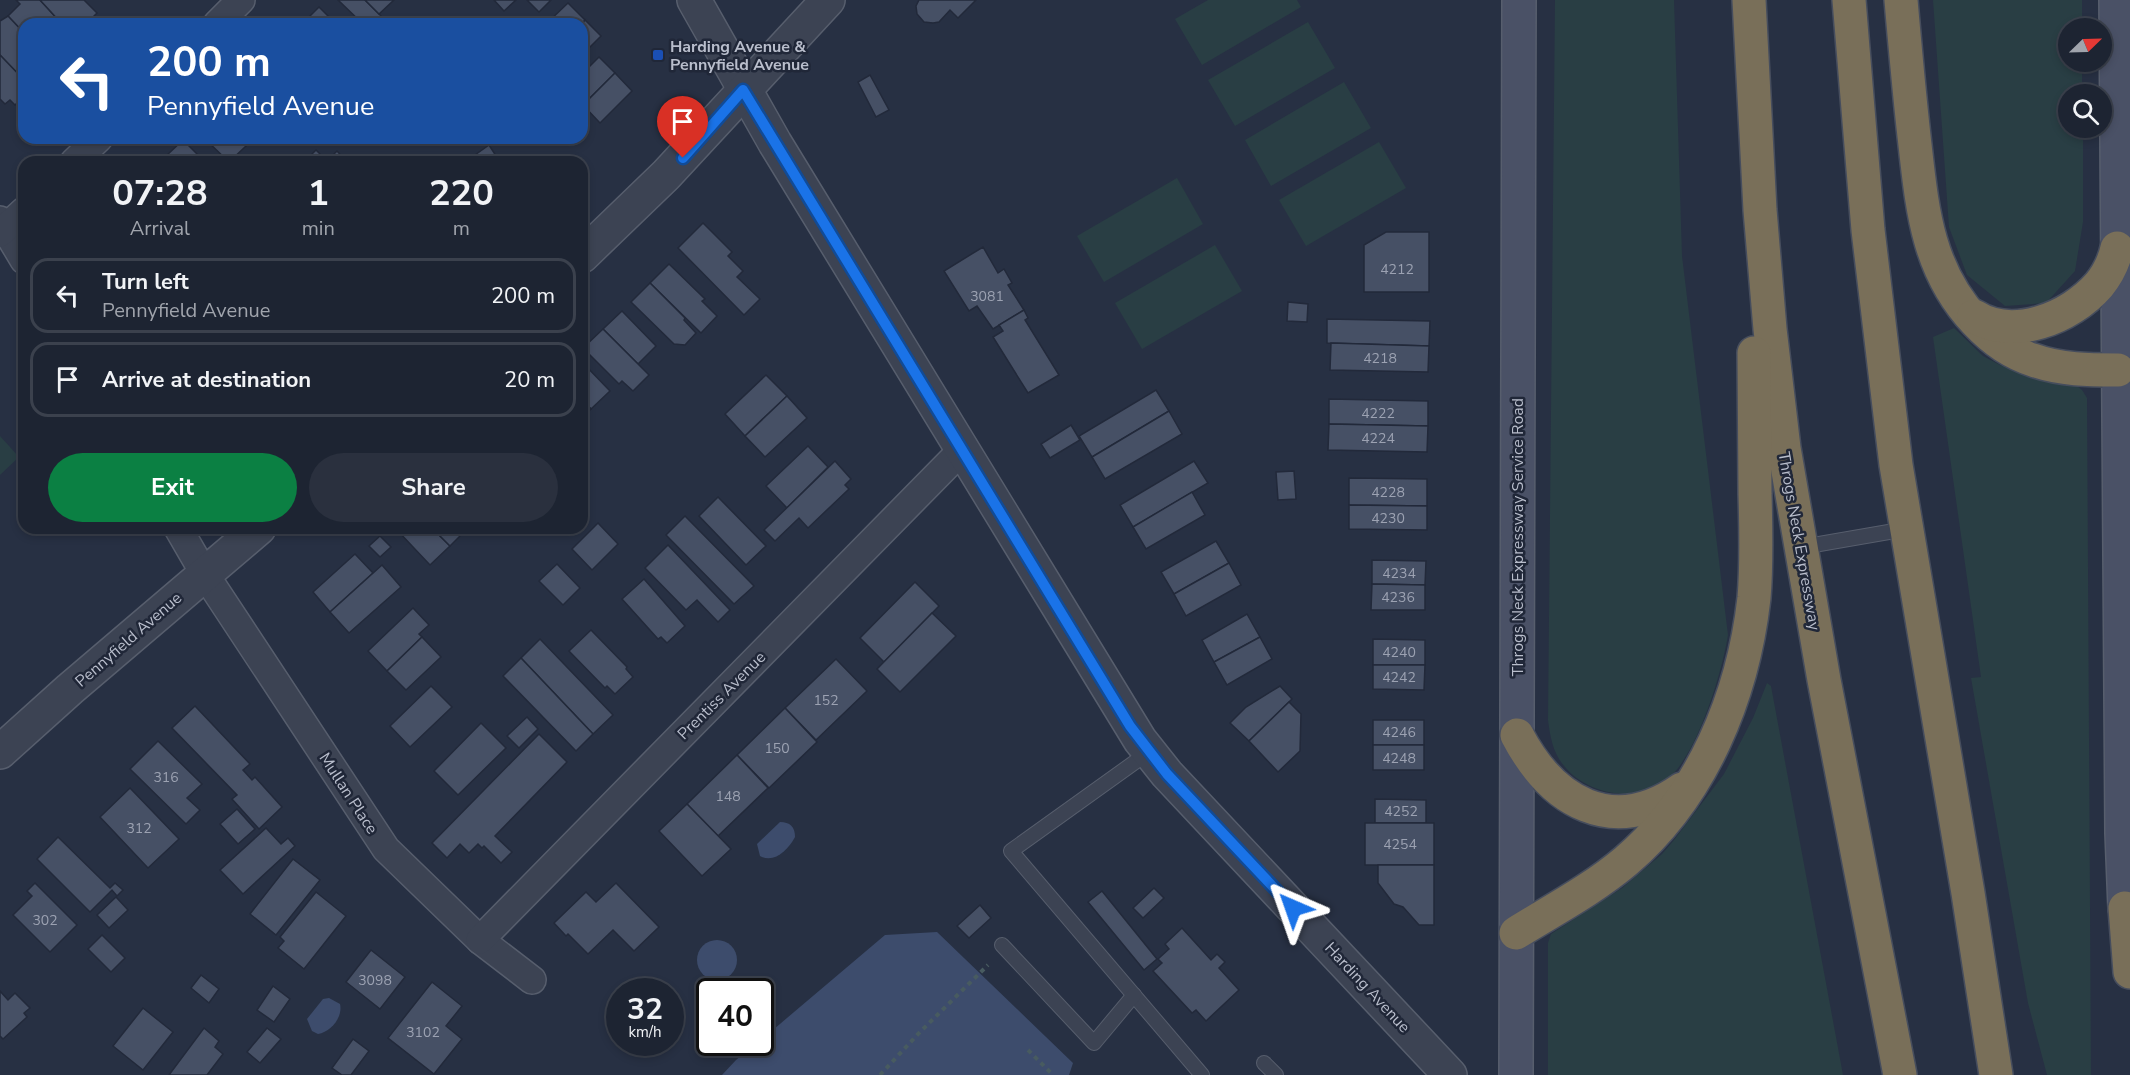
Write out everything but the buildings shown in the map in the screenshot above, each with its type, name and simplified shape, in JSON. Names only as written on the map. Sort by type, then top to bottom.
[{"type":"highway","name":"Throgs Neck Expressway","points":[[1749,0],[1760,210],[1784,448],[1800,548],[1900,1075]]},
{"type":"highway","points":[[1849,0],[1859,136],[1888,406],[1906,529],[1968,893],[1996,1075]]},
{"type":"highway","points":[[1901,0],[1912,118],[1927,232],[1941,273],[1964,308],[1991,336],[2022,356],[2047,365],[2124,370]]},
{"type":"highway","points":[[1516,933],[1626,861],[1673,810],[1701,768],[1727,713],[1740,670],[1750,623],[1756,573],[1750,33]]},
{"type":"highway","points":[[1964,308],[1979,319],[1997,326],[2021,326],[2048,319],[2076,304],[2099,285],[2111,267],[2117,248]]},
{"type":"highway","points":[[1517,735],[1534,765],[1557,789],[1579,803],[1603,811],[1627,812],[1656,805],[1684,788],[1701,768]]},
{"type":"highway","points":[[2128,908],[2130,972]]},
{"type":"main road","name":"Throgs Neck Expressway Service Road","points":[[1516,1075],[1519,0]]},
{"type":"main road","points":[[2116,0],[2117,248],[2124,370],[2122,833],[2128,908]]},
{"type":"street","points":[[222,18],[241,0]]},
{"type":"street","name":"Harding Avenue","points":[[694,0],[743,90],[1121,712],[1149,752],[1167,774],[1450,1075]]},
{"type":"street","points":[[588,250],[666,175],[828,0]]},
{"type":"street","points":[[80,156],[93,144]]},
{"type":"street","points":[[7,223],[18,247]]},
{"type":"street","name":"Prentiss Avenue","points":[[480,940],[962,450]]},
{"type":"street","name":"Mullan Place","points":[[181,534],[204,573],[386,849],[480,940],[532,980]]},
{"type":"street","name":"Pennyfield Avenue","points":[[0,752],[41,714],[252,534]]},
{"type":"lane","points":[[1800,548],[1906,529]]},
{"type":"lane","points":[[1149,752],[1011,851],[1202,1075]]},
{"type":"lane","points":[[1002,945],[1094,1043],[1134,995]]},
{"type":"lane","points":[[1264,1063],[1276,1075]]},
{"type":"path","points":[[880,1075],[920,1032],[993,961]]},
{"type":"path","points":[[1028,1050],[1053,1075]]},
{"type":"green space","points":[[1208,0],[1297,0],[1301,7],[1202,65],[1175,19]]},
{"type":"green space","points":[[1555,0],[1674,0],[1682,256],[1728,635],[1714,690],[1690,750],[1669,778],[1644,792],[1629,794],[1600,790],[1575,777],[1565,767],[1555,751],[1548,720]]},
{"type":"green space","points":[[1933,0],[2082,0],[2082,18],[2058,18],[2058,72],[2082,72],[2082,84],[2058,84],[2058,138],[2083,138],[2083,222],[2075,271],[2046,303],[2005,306],[1967,275],[1949,227]]},
{"type":"green space","points":[[1308,22],[1335,68],[1235,126],[1208,80]]},
{"type":"green space","points":[[1344,82],[1371,128],[1271,186],[1245,140]]},
{"type":"green space","points":[[1379,142],[1406,188],[1306,246],[1279,200]]},
{"type":"green space","points":[[1177,178],[1203,224],[1104,282],[1077,236]]},
{"type":"green space","points":[[1215,245],[1242,291],[1142,349],[1115,303]]},
{"type":"green space","points":[[1954,328],[1983,356],[2000,365],[2036,379],[2076,385],[2087,398],[2091,1075],[2047,1075],[2028,1003],[1971,678],[1981,677],[1933,337]]},
{"type":"green space","points":[[0,436],[18,458],[0,475]]},
{"type":"green space","points":[[1767,683],[1771,686],[1843,1075],[1548,1075],[1548,943],[1551,934],[1622,888],[1662,854],[1724,774],[1753,718]]},
{"type":"water","points":[[780,822],[791,826],[795,837],[789,847],[775,857],[760,856],[757,844]]},
{"type":"water","points":[[937,932],[1073,1063],[1069,1075],[722,1075],[741,1056],[774,1056],[774,1029],[885,935]]},
{"type":"water","points":[[717,940],[725,942],[735,952],[737,960],[735,968],[725,978],[709,978],[699,968],[697,960],[699,952],[709,942]]},
{"type":"water","points":[[329,998],[340,1004],[340,1014],[331,1027],[318,1034],[312,1031],[307,1019],[323,999]]},
{"type":"place","name":"Harding Avenue & Pennyfield Avenue","points":[[658,55]]},
{"type":"route","points":[[683,158],[743,90],[1130,726],[1167,774],[1293,908]]}]
